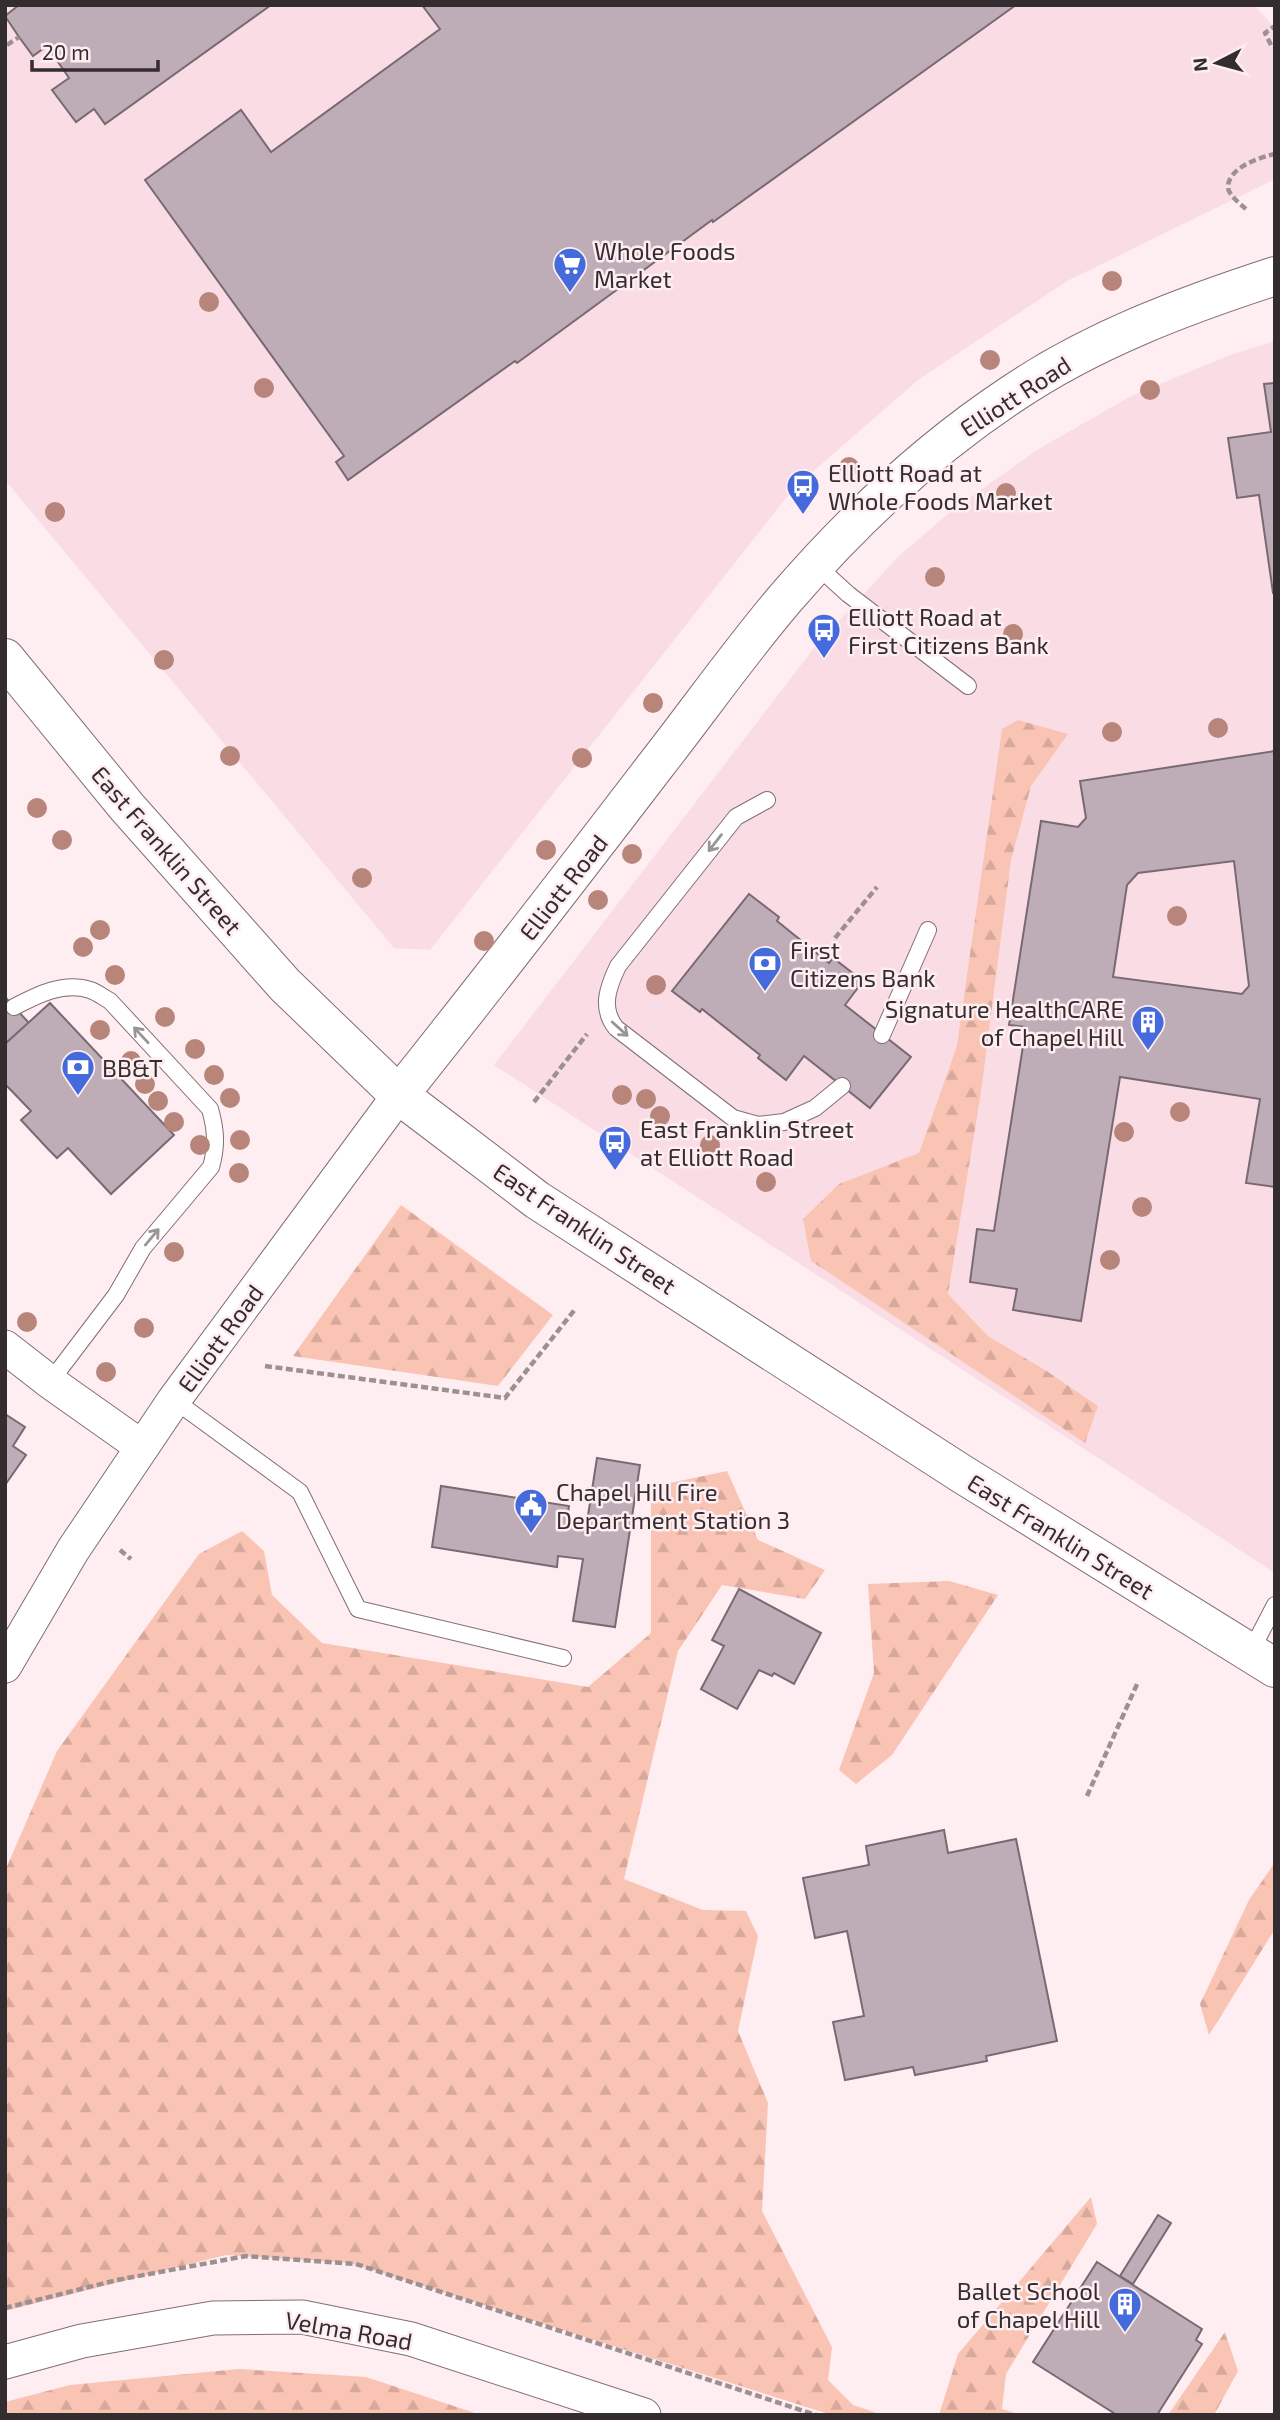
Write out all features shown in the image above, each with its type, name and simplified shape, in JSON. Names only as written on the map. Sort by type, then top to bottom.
[{"type":"main road","name":"Elliott Road","points":[[399,1095],[761,629],[816,564],[896,483],[1012,393],[1075,356],[1121,333],[1275,275]]},
{"type":"main road","name":"East Franklin Street","points":[[5,658],[127,807],[285,985],[399,1095],[537,1200],[962,1474],[1262,1661]]},
{"type":"street","name":"Elliott Road","points":[[5,1666],[73,1550],[174,1400],[399,1095]]},
{"type":"street","points":[[5,1347],[142,1447]]},
{"type":"street","name":"Velma Road","points":[[5,2362],[82,2341],[213,2318],[302,2317],[411,2339],[644,2415]]},
{"type":"lane","points":[[816,564],[848,594],[968,686]]},
{"type":"lane","points":[[767,800],[736,817],[618,966],[610,985],[607,1012],[616,1028],[733,1118],[758,1125],[784,1122],[815,1108],[842,1086]]},
{"type":"lane","points":[[883,1035],[928,930]]},
{"type":"lane","points":[[14,1007],[44,991],[89,989],[110,1002],[210,1109],[216,1130],[216,1150],[211,1167],[143,1248],[116,1295],[50,1382]]},
{"type":"lane","points":[[174,1400],[300,1492],[358,1609],[563,1658]]},
{"type":"lane","points":[[1262,1661],[1275,1605]]},
{"type":"path","points":[[1271,45],[1265,33],[1275,26]]},
{"type":"path","points":[[7,45],[19,37]]},
{"type":"path","points":[[1245,209],[1229,191],[1228,185],[1245,164],[1262,156],[1275,154]]},
{"type":"path","points":[[835,939],[877,887]]},
{"type":"path","points":[[534,1102],[589,1031]]},
{"type":"path","points":[[265,1366],[505,1398],[576,1308]]},
{"type":"path","points":[[1087,1796],[1138,1682]]},
{"type":"shaded area","points":[[5,5],[1254,5],[1275,28],[1275,179],[1067,281],[918,380],[793,489],[430,950],[394,948],[5,480]]},
{"type":"shaded area","points":[[1275,341],[1275,1573],[494,1065],[814,648],[899,556],[955,508],[1037,450],[1131,396],[1230,355]]},
{"type":"green space","points":[[1018,720],[1068,734],[1031,786],[1011,860],[981,1092],[948,1294],[988,1336],[1098,1406],[1085,1443],[811,1261],[803,1219],[839,1184],[919,1153],[957,1046],[1002,729]]},
{"type":"green space","points":[[401,1205],[553,1315],[498,1386],[293,1356]]},
{"type":"green space","points":[[727,1471],[758,1540],[825,1570],[805,1599],[722,1585],[678,1651],[624,1879],[703,1910],[746,1911],[758,1936],[738,2031],[768,2103],[762,2211],[832,2347],[828,2380],[853,2405],[883,2415],[832,2415],[350,2263],[226,2255],[5,2311],[5,1871],[57,1751],[199,1554],[242,1531],[264,1551],[272,1595],[322,1643],[588,1687],[651,1633],[651,1487]]},
{"type":"green space","points":[[949,1581],[998,1595],[892,1755],[856,1784],[839,1770],[874,1673],[868,1584]]},
{"type":"green space","points":[[1275,1862],[1275,1929],[1209,2035],[1200,2004],[1249,1900]]},
{"type":"green space","points":[[1091,2197],[1097,2224],[1006,2374],[1002,2409],[1021,2415],[939,2415],[958,2354]]},
{"type":"green space","points":[[1225,2332],[1238,2371],[1214,2415],[1168,2415]]},
{"type":"green space","points":[[239,2369],[366,2377],[481,2415],[5,2415],[5,2402],[70,2385]]},
{"type":"building","points":[[19,5],[271,5],[105,124],[94,109],[76,122],[52,90],[69,78],[47,46],[33,56],[19,37],[5,16]]},
{"type":"building","points":[[422,5],[1016,5],[713,222],[712,220],[517,363],[515,361],[348,480],[336,462],[344,456],[145,180],[241,110],[271,152],[440,29]]},
{"type":"building","points":[[1275,383],[1273,593],[1259,495],[1237,498],[1228,438],[1271,432],[1264,384]]},
{"type":"building","name":"Signature HealthCARE of Chapel Hill","points":[[1275,751],[1275,1187],[1246,1183],[1260,1099],[1120,1077],[1081,1321],[1013,1310],[1017,1289],[970,1282],[977,1229],[994,1231],[1026,1027],[1009,1025],[1041,821],[1078,827],[1086,818],[1080,781]],"holes":[[[1234,861],[1249,986],[1242,994],[1113,977],[1127,885],[1138,873]]]},
{"type":"building","points":[[749,894],[779,917],[777,921],[829,963],[833,958],[863,981],[845,1005],[911,1057],[870,1108],[804,1056],[786,1080],[758,1058],[760,1055],[702,1009],[700,1012],[672,991]]},
{"type":"building","points":[[5,997],[29,1023],[6,1043],[5,1042]]},
{"type":"building","name":"BB&T","points":[[50,1003],[174,1135],[111,1194],[68,1148],[57,1158],[48,1149],[21,1120],[31,1111],[5,1084],[5,1044]]},
{"type":"building","points":[[5,1414],[25,1427],[13,1446],[26,1455],[5,1485]]},
{"type":"building","name":"Chapel Hill Fire Department Station 3","points":[[597,1458],[640,1465],[615,1627],[573,1621],[583,1559],[558,1556],[557,1567],[432,1547],[441,1486],[569,1506],[567,1519],[587,1522]]},
{"type":"building","points":[[739,1589],[821,1633],[794,1684],[774,1673],[772,1676],[759,1670],[737,1709],[701,1689],[724,1646],[712,1640]]},
{"type":"building","points":[[944,1830],[948,1853],[1016,1839],[1057,2041],[986,2056],[987,2061],[915,2075],[913,2067],[845,2080],[833,2022],[864,2016],[847,1931],[815,1938],[803,1878],[869,1865],[866,1846]]},
{"type":"building","points":[[1158,2215],[1171,2223],[1133,2284],[1120,2276]]},
{"type":"building","name":"Ballet School of Chapel Hill","points":[[1097,2262],[1202,2329],[1196,2340],[1202,2344],[1157,2415],[1117,2415],[1033,2362]]},
{"type":"place","name":"Whole Foods Market","points":[[570,294]]},
{"type":"place","name":"Elliott Road at Whole Foods Market","points":[[803,516]]},
{"type":"place","name":"Elliott Road at First Citizens Bank","points":[[824,660]]},
{"type":"place","name":"First Citizens Bank","points":[[765,993]]},
{"type":"place","name":"Signature HealthCARE of Chapel Hill","points":[[1148,1052]]},
{"type":"place","name":"BB&T","points":[[78,1097]]},
{"type":"place","name":"East Franklin Street at Elliott Road","points":[[615,1172]]},
{"type":"place","name":"Chapel Hill Fire Department Station 3","points":[[531,1535]]},
{"type":"place","name":"Ballet School of Chapel Hill","points":[[1125,2334]]}]
